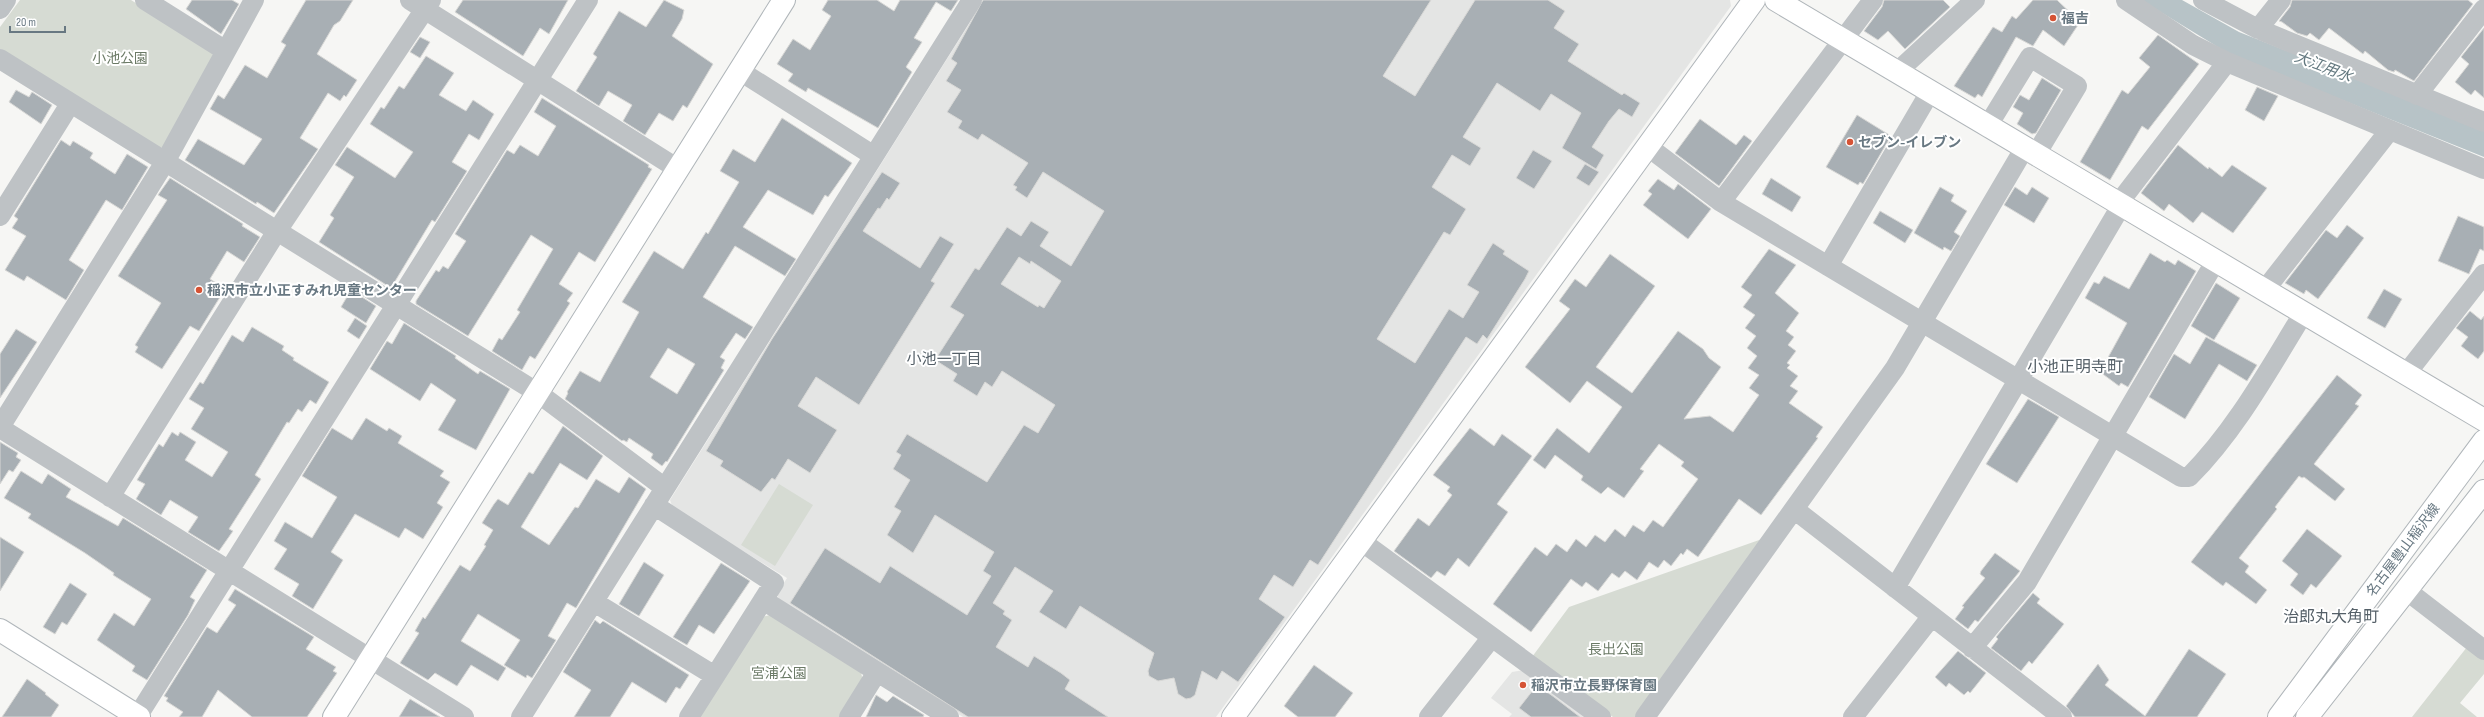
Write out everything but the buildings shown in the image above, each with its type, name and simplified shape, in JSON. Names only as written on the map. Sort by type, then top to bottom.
[{"type":"street","points":[[0,9],[6,0]]},
{"type":"street","points":[[145,0],[226,51]]},
{"type":"street","points":[[254,0],[165,162],[0,428],[464,717]]},
{"type":"street","points":[[0,630],[138,717],[588,0]]},
{"type":"street","points":[[334,717],[784,0]]},
{"type":"street","points":[[521,717],[972,0]]},
{"type":"street","points":[[1233,717],[1754,0]]},
{"type":"street","points":[[1776,0],[2215,262],[2484,420]]},
{"type":"street","points":[[1721,202],[1873,0]]},
{"type":"street","points":[[1897,72],[1975,0]]},
{"type":"street","points":[[2126,0],[2193,45],[2227,62],[2389,131],[2484,169]]},
{"type":"street","points":[[2203,0],[2258,28],[2484,122]]},
{"type":"street","points":[[2258,28],[2281,0]]},
{"type":"street","points":[[110,497],[422,3],[537,81],[678,169]]},
{"type":"street","points":[[2417,95],[2484,9]]},
{"type":"street","points":[[1645,717],[1895,368],[2030,152],[2077,86],[2030,57],[1988,127]]},
{"type":"street","points":[[0,59],[538,394],[665,488]]},
{"type":"street","points":[[1895,588],[2119,205],[2227,62]]},
{"type":"street","points":[[740,71],[874,156]]},
{"type":"street","points":[[1828,266],[1930,92]]},
{"type":"street","points":[[0,216],[70,104]]},
{"type":"street","points":[[2264,291],[2389,131]]},
{"type":"street","points":[[1647,146],[1721,202],[2181,477],[2189,477],[2200,466],[2249,401],[2303,314]]},
{"type":"street","points":[[1972,648],[2026,582],[2215,262]]},
{"type":"street","points":[[2406,374],[2484,274]]},
{"type":"street","name":"名古屋豊山稲沢線","points":[[2279,717],[2484,442]]},
{"type":"street","name":"名古屋豊山稲沢線","points":[[2307,717],[2484,491]]},
{"type":"street","points":[[654,506],[774,583],[689,717]]},
{"type":"street","points":[[1794,509],[2062,717]]},
{"type":"street","points":[[1361,541],[1601,717]]},
{"type":"street","points":[[2406,590],[2484,650]]},
{"type":"street","points":[[763,600],[949,717]]},
{"type":"street","points":[[594,602],[715,676]]},
{"type":"street","points":[[1853,717],[1932,616]]},
{"type":"street","points":[[1429,717],[1492,637]]},
{"type":"street","points":[[849,717],[877,672]]},
{"type":"shaded area","points":[[984,0],[1730,0],[1731,6],[1216,717],[963,717],[780,602],[777,594],[787,578],[673,508],[670,500]]},
{"type":"shaded area","name":"稲沢市立長野保育園","points":[[1524,670],[1588,717],[1509,717],[1512,714],[1491,698],[1512,672]]},
{"type":"green space","name":"小池公園","points":[[20,0],[131,0],[212,51],[214,60],[166,146],[160,148],[0,49],[0,27]]},
{"type":"green space","points":[[779,484],[813,505],[775,566],[741,545]]},
{"type":"green space","name":"長出公園","points":[[1762,539],[1636,717],[1613,717],[1532,657],[1569,607]]},
{"type":"green space","name":"宮浦公園","points":[[770,615],[861,672],[863,682],[841,717],[700,717],[762,617]]},
{"type":"green space","points":[[2467,647],[2484,660],[2484,674],[2460,703],[2477,717],[2412,717]]},
{"type":"water","name":"大江用水","points":[[2141,0],[2182,0],[2239,32],[2484,129],[2484,157],[2231,55]]},
{"type":"place","name":"福吉","points":[[2053,18]]},
{"type":"place","name":"セブン-イレブン","points":[[1850,142]]},
{"type":"place","name":"稲沢市立小正すみれ児童センター","points":[[199,290]]},
{"type":"place","name":"稲沢市立長野保育園","points":[[1523,685]]},
{"type":"district","name":"小池一丁目","points":[[944,359]]},
{"type":"district","name":"小池正明寺町","points":[[2075,367]]},
{"type":"district","name":"治郎丸大角町","points":[[2331,617]]}]
